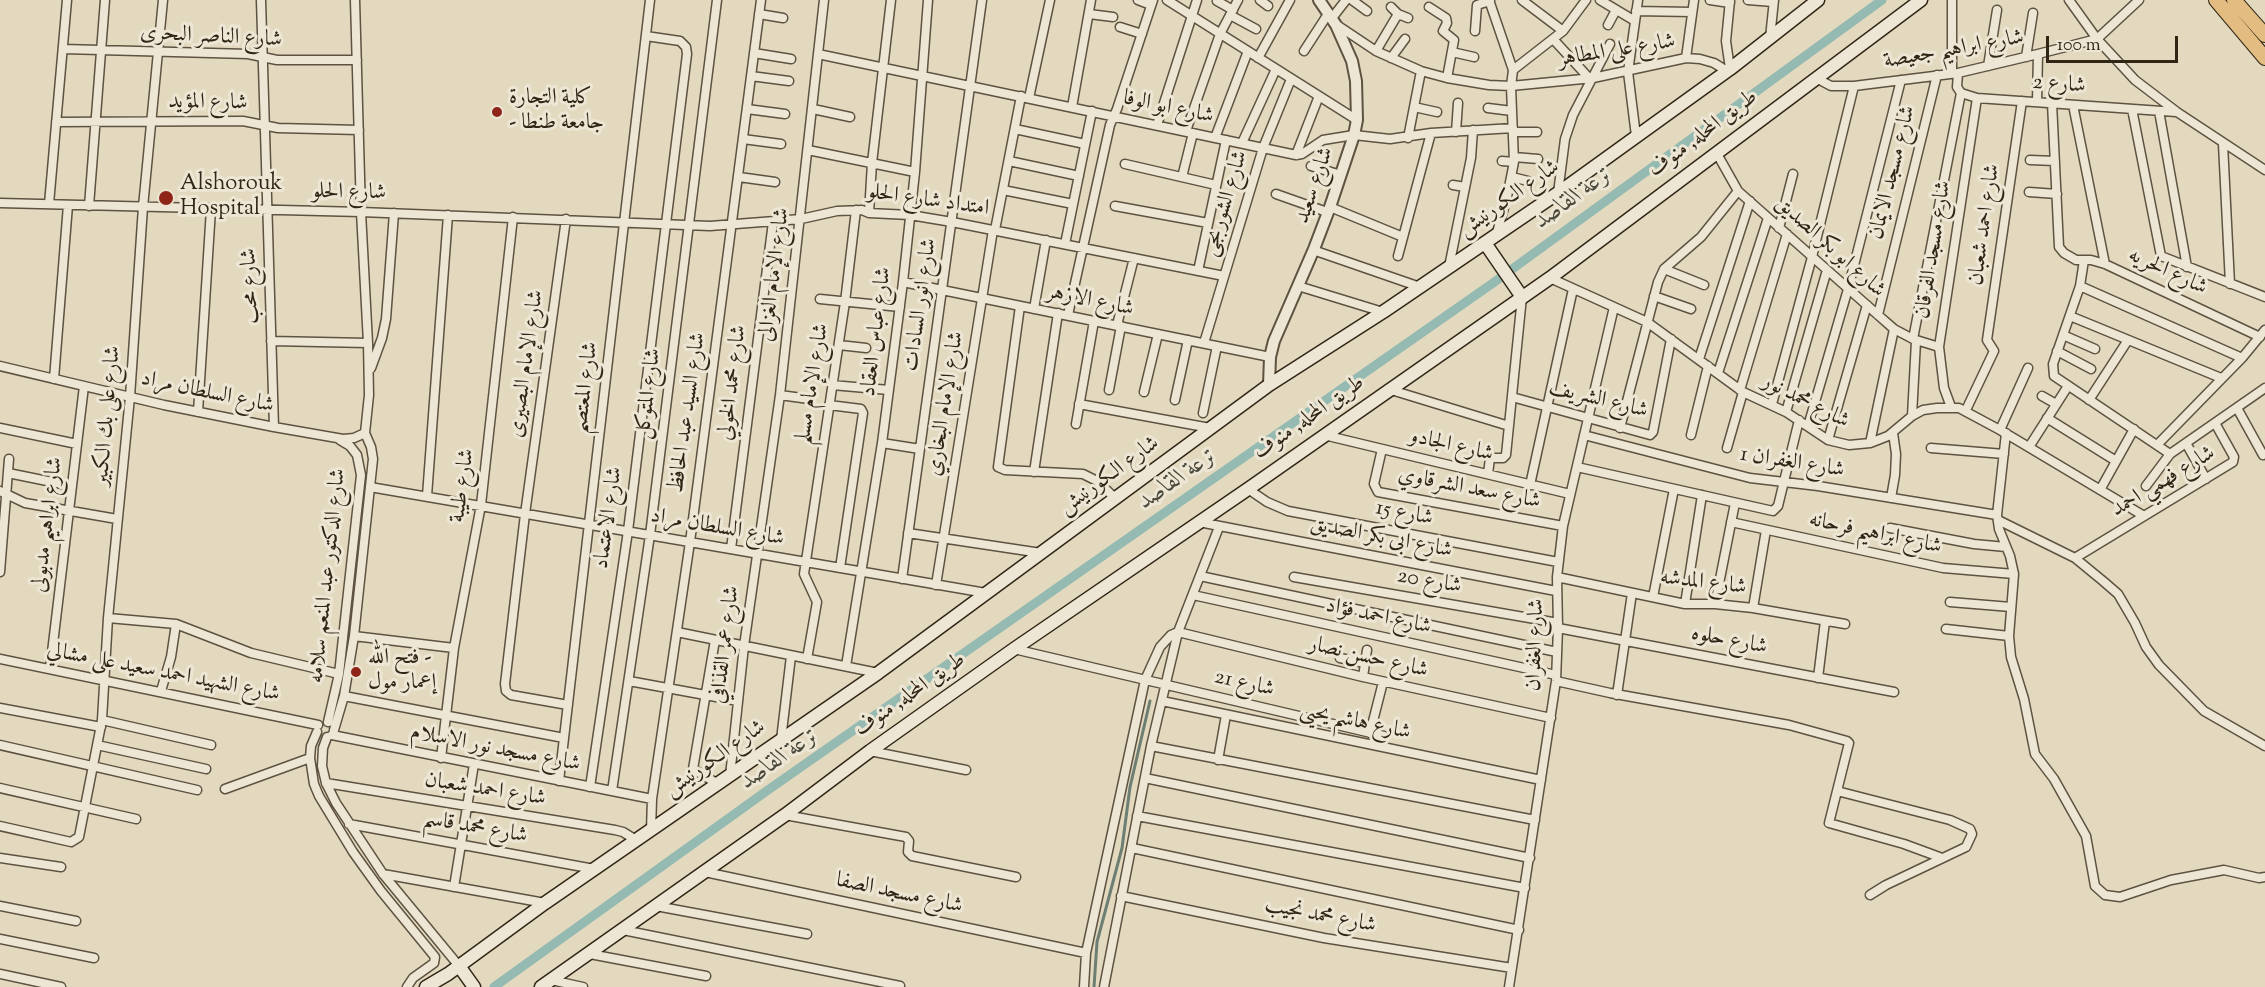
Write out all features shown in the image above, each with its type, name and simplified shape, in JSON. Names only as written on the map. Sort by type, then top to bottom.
[{"type":"highway","points":[[2216,0],[2265,58]]},
{"type":"highway","points":[[2234,0],[2265,35]]},
{"type":"main road","name":"شارع الكورنيش","points":[[426,987],[878,673],[1269,385],[1383,312],[1558,193],[1729,70],[1818,0]]},
{"type":"main road","name":"طريق المحله, منوف","points":[[546,984],[785,815],[870,751],[1014,649],[1248,489],[1520,293],[1550,278],[1921,0]]},
{"type":"main road","points":[[1490,240],[1493,255],[1520,293]]},
{"type":"main road","points":[[459,966],[474,987]]},
{"type":"street","points":[[49,204],[67,0]]},
{"type":"street","points":[[89,206],[105,0]]},
{"type":"street","name":"شارع على بك الكبير","points":[[0,826],[71,842],[79,837],[102,724],[108,618],[130,397],[163,0]]},
{"type":"street","name":"شارع محب","points":[[261,0],[274,427]]},
{"type":"street","name":"شارع الدكتور عبد المنعم سلامه","points":[[355,0],[361,212],[368,343],[368,414],[365,433],[373,453],[354,636],[344,696],[322,756],[322,766],[326,783],[349,824],[383,874],[459,966]]},
{"type":"street","name":"شارع المعتصم","points":[[559,781],[651,0]]},
{"type":"street","name":"شارع المتوكل","points":[[612,791],[650,535],[717,0]]},
{"type":"street","name":"شارع السيد عبد الحافظ","points":[[651,830],[652,798],[690,542],[760,0]]},
{"type":"street","name":"شارع الإمام الغزالى","points":[[757,554],[780,395],[824,0]]},
{"type":"street","points":[[869,213],[872,163],[891,0]]},
{"type":"street","name":"شارع عباس العقاد","points":[[846,666],[882,442],[900,307],[915,172],[928,0]]},
{"type":"street","name":"شارع انور السادات","points":[[902,579],[982,0]]},
{"type":"street","name":"شارع الإمام البخاري","points":[[936,585],[994,230],[1015,129],[1050,0]]},
{"type":"street","points":[[1072,107],[1091,0]]},
{"type":"street","points":[[1068,315],[1110,125],[1152,3],[1138,0]]},
{"type":"street","points":[[1167,0],[1357,120]]},
{"type":"street","points":[[1157,125],[1197,0]]},
{"type":"street","points":[[1182,177],[1189,132],[1220,34],[1238,0]]},
{"type":"street","points":[[1260,0],[1268,6]]},
{"type":"street","points":[[1258,58],[1290,0]]},
{"type":"street","name":"شارع سعيد","points":[[1269,385],[1270,357],[1274,341],[1329,209],[1331,191],[1341,176],[1357,120],[1356,81],[1352,62],[1332,19],[1319,0]]},
{"type":"street","points":[[1304,51],[1346,0]]},
{"type":"street","points":[[1352,0],[1367,11]]},
{"type":"street","points":[[1522,0],[1563,31]]},
{"type":"street","points":[[1513,70],[1563,31],[1586,0]]},
{"type":"street","points":[[1600,0],[1635,21]]},
{"type":"street","points":[[1636,136],[1628,72],[1638,0]]},
{"type":"street","points":[[1686,58],[1694,0]]},
{"type":"street","points":[[1710,0],[1730,1],[1726,41],[1729,70]]},
{"type":"street","points":[[1748,0],[1773,1],[1770,39]]},
{"type":"street","points":[[1912,416],[1915,340],[1961,93],[1957,87],[1955,73],[1952,0]]},
{"type":"street","points":[[2069,0],[2097,39],[2135,80],[2223,144],[2265,170]]},
{"type":"street","points":[[2097,39],[2139,0]]},
{"type":"street","points":[[1217,1],[1256,29]]},
{"type":"street","points":[[1475,31],[1477,5],[1490,1],[1513,70],[1510,86],[1514,159],[1512,177],[1490,240]]},
{"type":"street","points":[[1391,7],[1398,14],[1408,18]]},
{"type":"street","points":[[1429,7],[1447,20],[1443,32],[1454,39],[1446,78]]},
{"type":"street","points":[[1608,25],[1616,10]]},
{"type":"street","points":[[1988,66],[1997,10]]},
{"type":"street","points":[[1636,11],[1692,12]]},
{"type":"street","points":[[759,14],[783,18]]},
{"type":"street","points":[[1089,14],[1113,17]]},
{"type":"street","points":[[1376,51],[1398,14]]},
{"type":"street","points":[[2026,57],[2033,14]]},
{"type":"street","name":"شارع على المطاهر","points":[[1332,19],[1376,51],[1391,58],[1446,78],[1489,85],[1510,86],[1591,78],[1686,58],[1714,63],[1729,70]]},
{"type":"street","points":[[1120,27],[1142,34]]},
{"type":"street","name":"شارع الاعتماد","points":[[590,787],[627,531],[687,52],[684,44],[678,40],[646,36]]},
{"type":"street","points":[[1391,58],[1405,39]]},
{"type":"street","points":[[1553,39],[1591,78]]},
{"type":"street","name":"شارع ابراهيم جعيصة","points":[[1816,78],[1831,86],[1854,86],[1955,73],[2097,39]]},
{"type":"street","points":[[1558,193],[1569,127],[1591,78],[1610,44]]},
{"type":"street","name":"شارع الناصر البحرى","points":[[63,49],[248,54],[277,60],[357,60]]},
{"type":"street","points":[[1215,138],[1248,51]]},
{"type":"street","points":[[1452,52],[1474,57]]},
{"type":"street","points":[[754,53],[791,59]]},
{"type":"street","name":"شارع ابو الوفا","points":[[819,54],[1296,155]]},
{"type":"street","points":[[2037,102],[2038,54]]},
{"type":"street","points":[[1242,143],[1276,69]]},
{"type":"street","points":[[1408,138],[1422,71]]},
{"type":"street","name":"شارع مسجد الايمان","points":[[1878,315],[1936,75]]},
{"type":"street","points":[[751,76],[789,81]]},
{"type":"street","name":"شارع الشوربجى","points":[[1204,343],[1263,148],[1291,79]]},
{"type":"street","points":[[1808,426],[1848,289],[1902,80]]},
{"type":"street","points":[[1772,404],[1812,257],[1854,86]]},
{"type":"street","name":"شارع 2","points":[[1961,93],[1977,98],[2177,112]]},
{"type":"street","points":[[1296,155],[1319,96]]},
{"type":"street","name":"شارع مسجد الفرقان","points":[[1951,407],[1944,388],[1939,347],[1977,98]]},
{"type":"street","name":"شارع احمد شعبان","points":[[1966,410],[1994,351],[1987,340],[2022,101]]},
{"type":"street","points":[[1456,132],[1458,103]]},
{"type":"street","points":[[2029,192],[2057,194],[2052,103]]},
{"type":"street","points":[[2073,105],[2105,264]]},
{"type":"street","points":[[1414,107],[1437,112]]},
{"type":"street","points":[[1488,108],[1512,111]]},
{"type":"street","points":[[747,109],[785,114]]},
{"type":"street","points":[[813,109],[850,117]]},
{"type":"street","points":[[2132,109],[2159,252],[2165,259],[2265,297]]},
{"type":"street","points":[[1065,244],[1092,111]]},
{"type":"street","points":[[2158,111],[2187,267]]},
{"type":"street","name":"شارع المؤيد","points":[[56,122],[243,121],[278,128],[358,130]]},
{"type":"street","points":[[1015,129],[1085,144]]},
{"type":"street","points":[[1296,155],[1302,154],[1323,140],[1354,135],[1381,139],[1473,130],[1537,132]]},
{"type":"street","points":[[1449,268],[1471,158],[1473,130]]},
{"type":"street","points":[[1398,256],[1431,133]]},
{"type":"street","points":[[743,139],[781,144]]},
{"type":"street","points":[[1198,271],[1226,140]]},
{"type":"street","points":[[2223,144],[2230,284]]},
{"type":"street","points":[[808,150],[915,172]]},
{"type":"street","name":"شارع ابو بكر الصديق","points":[[1716,152],[1738,191],[1848,289],[1894,328],[1915,340],[1939,347]]},
{"type":"street","points":[[1502,161],[1538,159]]},
{"type":"street","points":[[2030,160],[2055,161]]},
{"type":"street","points":[[1009,161],[1079,176]]},
{"type":"street","points":[[1125,164],[1216,185]]},
{"type":"street","points":[[1311,166],[1341,176]]},
{"type":"street","points":[[1779,228],[1793,174]]},
{"type":"street","points":[[738,177],[775,182]]},
{"type":"street","points":[[1512,177],[1528,181]]},
{"type":"street","points":[[1453,185],[1465,187]]},
{"type":"street","points":[[1003,190],[1073,204]]},
{"type":"street","points":[[1620,428],[1653,296],[1664,269],[1701,237],[1738,191]]},
{"type":"street","points":[[1276,194],[1329,209],[1403,237]]},
{"type":"street","name":"شارع الحريه","points":[[2057,194],[2060,247],[2069,257],[2105,264],[2263,333]]},
{"type":"street","points":[[1700,359],[1750,201]]},
{"type":"street","name":"شارع الحلو","points":[[0,203],[624,221]]},
{"type":"street","points":[[54,379],[68,205]]},
{"type":"street","points":[[1115,206],[1208,223]]},
{"type":"street","points":[[198,412],[212,209]]},
{"type":"street","name":"امتداد شارع الحلو","points":[[624,221],[732,226],[801,219],[819,214],[856,210],[952,222],[1224,276]]},
{"type":"street","name":"شارع الإمام مسلم","points":[[807,659],[817,602],[804,577],[845,302],[856,210]]},
{"type":"street","points":[[368,375],[382,338],[386,319],[394,213]]},
{"type":"street","points":[[427,496],[448,215]]},
{"type":"street","name":"شارع طيبة","points":[[441,758],[454,648],[481,505],[513,217]]},
{"type":"street","points":[[1718,373],[1768,218]]},
{"type":"street","name":"شارع الإمام البصيرى","points":[[566,219],[525,513],[505,681],[506,691],[514,696],[568,705]]},
{"type":"street","name":"شارع محمد الخولي","points":[[731,549],[773,222]]},
{"type":"street","points":[[1727,448],[1787,234]]},
{"type":"street","points":[[1034,309],[1046,240]]},
{"type":"street","points":[[1313,250],[1420,287]]},
{"type":"street","points":[[1109,390],[1119,326],[1134,258]]},
{"type":"street","points":[[2084,260],[2080,286],[2052,368],[2054,376],[2170,454]]},
{"type":"street","points":[[1664,269],[1704,285]]},
{"type":"street","points":[[1786,412],[1827,270]]},
{"type":"street","name":"شارع محمد نور","points":[[1550,278],[1647,322],[1742,391],[1772,404],[1828,440],[1849,445],[1870,443],[1893,433],[1912,416],[1923,410],[1951,407],[1966,410],[2144,516]]},
{"type":"street","name":"شارع الازهر","points":[[903,282],[1270,357]]},
{"type":"street","points":[[1298,286],[1383,312]]},
{"type":"street","points":[[2080,286],[2242,358]]},
{"type":"street","points":[[1530,484],[1573,289]]},
{"type":"street","points":[[1488,474],[1490,458],[1503,458],[1506,455],[1520,293]]},
{"type":"street","points":[[1653,296],[1691,309]]},
{"type":"street","points":[[820,299],[900,307]]},
{"type":"street","points":[[1828,440],[1867,305]]},
{"type":"street","points":[[1020,306],[998,467],[1005,470],[1083,474],[1097,481],[1116,499]]},
{"type":"street","name":"شارع الغفران","points":[[1509,987],[1556,678],[1558,625],[1556,591],[1563,526],[1614,307]]},
{"type":"street","points":[[1034,472],[1058,313]]},
{"type":"street","points":[[2070,315],[2221,378]]},
{"type":"street","points":[[1076,424],[1094,321]]},
{"type":"street","points":[[1870,443],[1894,328]]},
{"type":"street","points":[[2157,445],[2242,358],[2263,333]]},
{"type":"street","points":[[1144,392],[1158,334]]},
{"type":"street","points":[[2063,335],[2096,349]]},
{"type":"street","name":"شارع الشريف","points":[[1512,397],[1648,436],[1653,432],[1671,339]]},
{"type":"street","points":[[1175,400],[1188,340]]},
{"type":"street","points":[[2089,400],[2128,340]]},
{"type":"street","points":[[271,341],[368,343]]},
{"type":"street","points":[[838,345],[866,348]]},
{"type":"street","points":[[1203,413],[1217,346]]},
{"type":"street","points":[[2057,351],[2091,369]]},
{"type":"street","name":"شارع السلطان مراد","points":[[0,366],[198,412],[337,438]]},
{"type":"street","points":[[1691,435],[1708,366]]},
{"type":"street","points":[[2028,368],[2003,432],[2004,454],[1997,518],[2013,574],[2009,636],[2011,657],[2025,699],[2035,754],[2054,779],[2086,837],[2094,886],[2105,895],[2120,897],[2171,880],[2224,870],[2259,878],[2265,877]]},
{"type":"street","points":[[832,385],[889,390]]},
{"type":"street","name":"شارع ابراهيم مدبولى","points":[[50,669],[84,386]]},
{"type":"street","points":[[2029,447],[2068,386]]},
{"type":"street","points":[[2146,486],[2170,454],[2265,388]]},
{"type":"street","points":[[1388,389],[1509,426]]},
{"type":"street","points":[[780,395],[809,399]]},
{"type":"street","points":[[2042,396],[2056,404]]},
{"type":"street","points":[[1079,404],[1210,428]]},
{"type":"street","points":[[830,405],[861,409],[863,413],[840,568]]},
{"type":"street","points":[[2236,408],[2263,454]]},
{"type":"street","points":[[2047,418],[2116,461]]},
{"type":"street","points":[[1576,467],[1771,511],[1778,506],[1799,420]]},
{"type":"street","name":"شارع فهمي احمد","points":[[2074,558],[2234,461],[2215,423]]},
{"type":"street","points":[[0,428],[77,444]]},
{"type":"street","points":[[2100,490],[2134,429]]},
{"type":"street","name":"شارع الدكتور عبد المنعم سلامه","points":[[337,438],[354,438],[365,433]]},
{"type":"street","points":[[1891,498],[1895,475],[1893,433]]},
{"type":"street","name":"شارع الجادو","points":[[1324,435],[1570,494]]},
{"type":"street","name":"شارع الغفران 1","points":[[1584,435],[1733,474],[1891,498],[1997,518],[2074,558],[2118,594],[2146,647],[2159,665],[2204,711],[2265,746]]},
{"type":"street","name":"شارع الدكتور عبد المنعم سلامه","points":[[328,722],[339,674],[361,475],[359,460],[350,447],[337,438]]},
{"type":"street","points":[[882,442],[920,449]]},
{"type":"street","points":[[2186,443],[2206,479]]},
{"type":"street","points":[[1930,448],[2004,454]]},
{"type":"street","name":"شارع سعد الشرقاوي","points":[[1382,449],[1374,484],[1378,492],[1563,526]]},
{"type":"street","points":[[359,460],[373,453]]},
{"type":"street","points":[[0,573],[3,492],[9,459]]},
{"type":"street","points":[[8,473],[72,486]]},
{"type":"street","name":"شارع السلطان مراد","points":[[370,487],[986,593]]},
{"type":"street","name":"شارع 15","points":[[1248,489],[1267,502],[1288,511],[1558,562]]},
{"type":"street","points":[[1653,597],[1674,489]]},
{"type":"street","points":[[3,492],[25,503],[117,519]]},
{"type":"street","points":[[1685,604],[1702,495]]},
{"type":"street","points":[[1716,604],[1734,502]]},
{"type":"street","name":"شارع ابى بكر الصديق","points":[[1199,522],[1556,591]]},
{"type":"street","name":"شارع ابراهيم فرحانه","points":[[1731,522],[1943,568],[2013,574]]},
{"type":"street","points":[[1104,987],[1151,746],[1178,632],[1219,526]]},
{"type":"street","points":[[1890,528],[1974,544],[2006,547]]},
{"type":"street","points":[[1753,608],[1766,530]]},
{"type":"street","points":[[908,533],[1041,554]]},
{"type":"street","name":"شارع عمر القذافي","points":[[730,776],[757,554]]},
{"type":"street","points":[[1200,576],[1557,652]]},
{"type":"street","name":"شارع 20","points":[[1294,577],[1558,625]]},
{"type":"street","name":"شارع المدشه","points":[[1557,577],[1685,604],[1716,604],[1753,608],[1845,624]]},
{"type":"street","points":[[1617,695],[1632,593]]},
{"type":"street","name":"شارع احمد فؤاد","points":[[1193,595],[1556,678],[1617,695],[1789,725],[1847,741],[1837,791]]},
{"type":"street","points":[[1950,602],[2011,607]]},
{"type":"street","points":[[108,618],[176,624],[251,653],[339,674]]},
{"type":"street","points":[[1818,678],[1825,621]]},
{"type":"street","points":[[161,691],[171,657],[176,624]]},
{"type":"street","name":"شارع حلوه","points":[[1558,625],[1894,692]]},
{"type":"street","points":[[1946,629],[2009,636]]},
{"type":"street","points":[[677,632],[878,673]]},
{"type":"street","points":[[1084,987],[1086,953],[1145,680],[1160,647],[1171,635],[1178,632]]},
{"type":"street","name":"شارع حسن نصار","points":[[1178,632],[1383,682],[1551,718]]},
{"type":"street","points":[[354,636],[454,648]]},
{"type":"street","points":[[715,640],[693,769],[718,784]]},
{"type":"street","name":"شارع 21","points":[[1014,649],[1384,736]]},
{"type":"street","points":[[1363,677],[1367,650]]},
{"type":"street","points":[[781,740],[791,656]]},
{"type":"street","points":[[1340,658],[1365,663]]},
{"type":"street","name":"شارع الشهيد احمد سعيد على مشالي","points":[[0,659],[161,691],[318,728]]},
{"type":"street","points":[[629,681],[738,701]]},
{"type":"street","points":[[1370,733],[1383,682]]},
{"type":"street","points":[[344,696],[564,738]]},
{"type":"street","name":"شارع هاشم يحيى","points":[[1162,701],[1541,780]]},
{"type":"street","points":[[0,708],[102,724],[211,745]]},
{"type":"street","points":[[1218,760],[1226,715]]},
{"type":"street","points":[[331,734],[328,722],[323,721],[312,742],[310,758],[314,784],[319,796],[353,852],[387,899],[435,955],[434,963],[413,978],[406,987]]},
{"type":"street","name":"شارع مسجد نور الاسلام","points":[[318,728],[321,737],[331,734],[441,758],[652,798]]},
{"type":"street","points":[[0,745],[197,790]]},
{"type":"street","points":[[97,746],[206,769]]},
{"type":"street","points":[[1151,746],[1535,820]]},
{"type":"street","points":[[870,751],[966,770]]},
{"type":"street","points":[[225,789],[310,758]]},
{"type":"street","points":[[454,887],[474,764]]},
{"type":"street","points":[[1145,778],[1530,858]]},
{"type":"street","name":"شارع احمد شعبان","points":[[326,783],[615,830],[636,840]]},
{"type":"street","points":[[0,788],[136,819]]},
{"type":"street","points":[[1870,895],[1966,847],[1971,838],[1970,829],[1950,820],[1837,791],[1829,824],[1904,844],[1942,858]]},
{"type":"street","points":[[785,815],[906,837],[912,856],[1016,877]]},
{"type":"street","points":[[1137,816],[1525,888]]},
{"type":"street","name":"شارع محمد قاسم","points":[[349,824],[595,869]]},
{"type":"street","points":[[1132,848],[1519,930]]},
{"type":"street","points":[[0,858],[61,867]]},
{"type":"street","name":"شارع مسجد الصفا","points":[[705,872],[1086,953]]},
{"type":"street","points":[[383,874],[545,903]]},
{"type":"street","name":"شارع محمد نجيب","points":[[1121,896],[1324,938],[1512,968]]},
{"type":"street","points":[[0,906],[76,921]]},
{"type":"street","points":[[656,906],[807,934]]},
{"type":"street","points":[[623,930],[900,986]]},
{"type":"street","points":[[0,939],[94,958]]},
{"type":"street","points":[[590,954],[706,976]]},
{"type":"street","points":[[0,974],[61,987]]},
{"type":"street","points":[[546,984],[583,987]]},
{"type":"waterway","name":"ترعة القاصد","points":[[494,987],[768,790],[1493,283],[1882,0]]},
{"type":"waterway","points":[[1094,987],[1097,942],[1122,848],[1130,787],[1150,701]]},
{"type":"place","name":"كلية التجارة - جامعة طنطا","points":[[497,112]]},
{"type":"place","name":"Alshorouk Hospital","points":[[166,198]]},
{"type":"place","name":"فتح الله - إعمار مول","points":[[356,672]]}]
